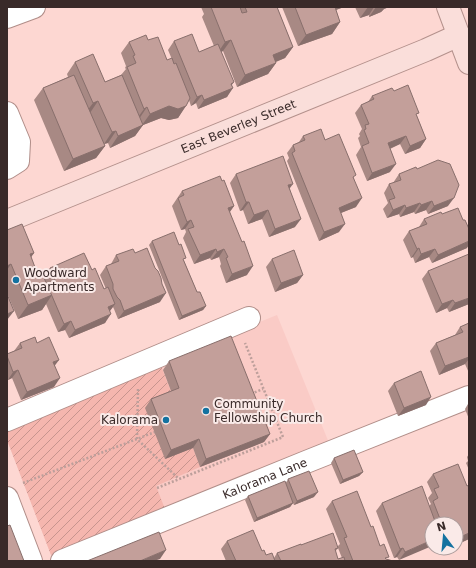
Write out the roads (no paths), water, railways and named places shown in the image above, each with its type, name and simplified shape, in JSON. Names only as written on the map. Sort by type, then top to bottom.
[{"type":"main road","points":[[448,7],[464,33],[469,63]]},
{"type":"main road","name":"East Beverley Street","points":[[7,221],[426,50],[464,33]]},
{"type":"street","points":[[7,18],[34,7]]},
{"type":"street","points":[[7,112],[19,142],[18,161],[7,168]]},
{"type":"street","points":[[7,420],[243,320]]},
{"type":"street","name":"Kalorama Lane","points":[[62,561],[469,397]]},
{"type":"street","points":[[7,498],[31,561]]},
{"type":"place","name":"Woodward Apartments","points":[[16,280]]},
{"type":"place","name":"Community Fellowship Church","points":[[206,411]]},
{"type":"place","name":"Kalorama","points":[[166,420]]}]
